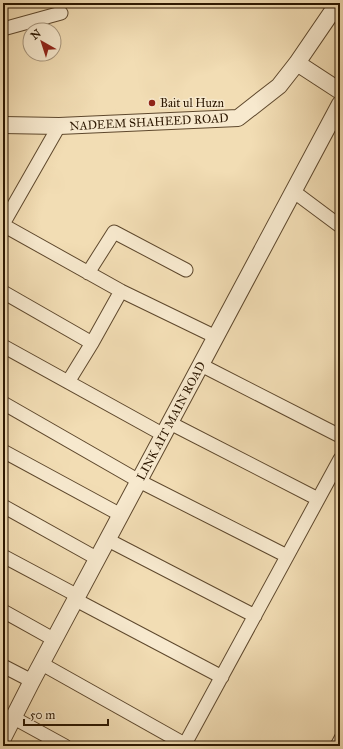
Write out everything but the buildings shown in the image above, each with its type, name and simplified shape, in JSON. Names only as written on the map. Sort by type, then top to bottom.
[{"type":"street","name":"NADEEM SHAHEED ROAD","points":[[3,125],[59,126],[238,118],[279,86],[297,63],[338,3]]},
{"type":"street","points":[[3,29],[61,13]]},
{"type":"street","points":[[297,63],[340,91]]},
{"type":"street","name":"LINK AIT MAIN ROAD","points":[[3,738],[340,104]]},
{"type":"street","points":[[59,126],[3,225],[121,291],[216,337]]},
{"type":"street","points":[[293,192],[340,226]]},
{"type":"street","points":[[88,273],[114,232],[186,270]]},
{"type":"street","points":[[68,382],[121,291]]},
{"type":"street","points":[[3,292],[92,343]]},
{"type":"street","points":[[3,346],[68,382],[318,499]]},
{"type":"street","points":[[200,365],[340,436]]},
{"type":"street","points":[[3,403],[139,481],[287,556]]},
{"type":"street","points":[[3,451],[121,515]]},
{"type":"street","points":[[42,664],[187,745],[222,677],[340,459]]},
{"type":"street","points":[[3,506],[98,559]]},
{"type":"street","points":[[108,540],[255,616]]},
{"type":"street","points":[[3,556],[222,677]]},
{"type":"street","points":[[3,611],[55,640]]},
{"type":"street","points":[[3,666],[32,681]]},
{"type":"street","points":[[14,718],[66,746]]},
{"type":"lane","points":[[333,746],[340,733]]},
{"type":"place","name":"Bait ul Huzn","points":[[152,103]]}]
